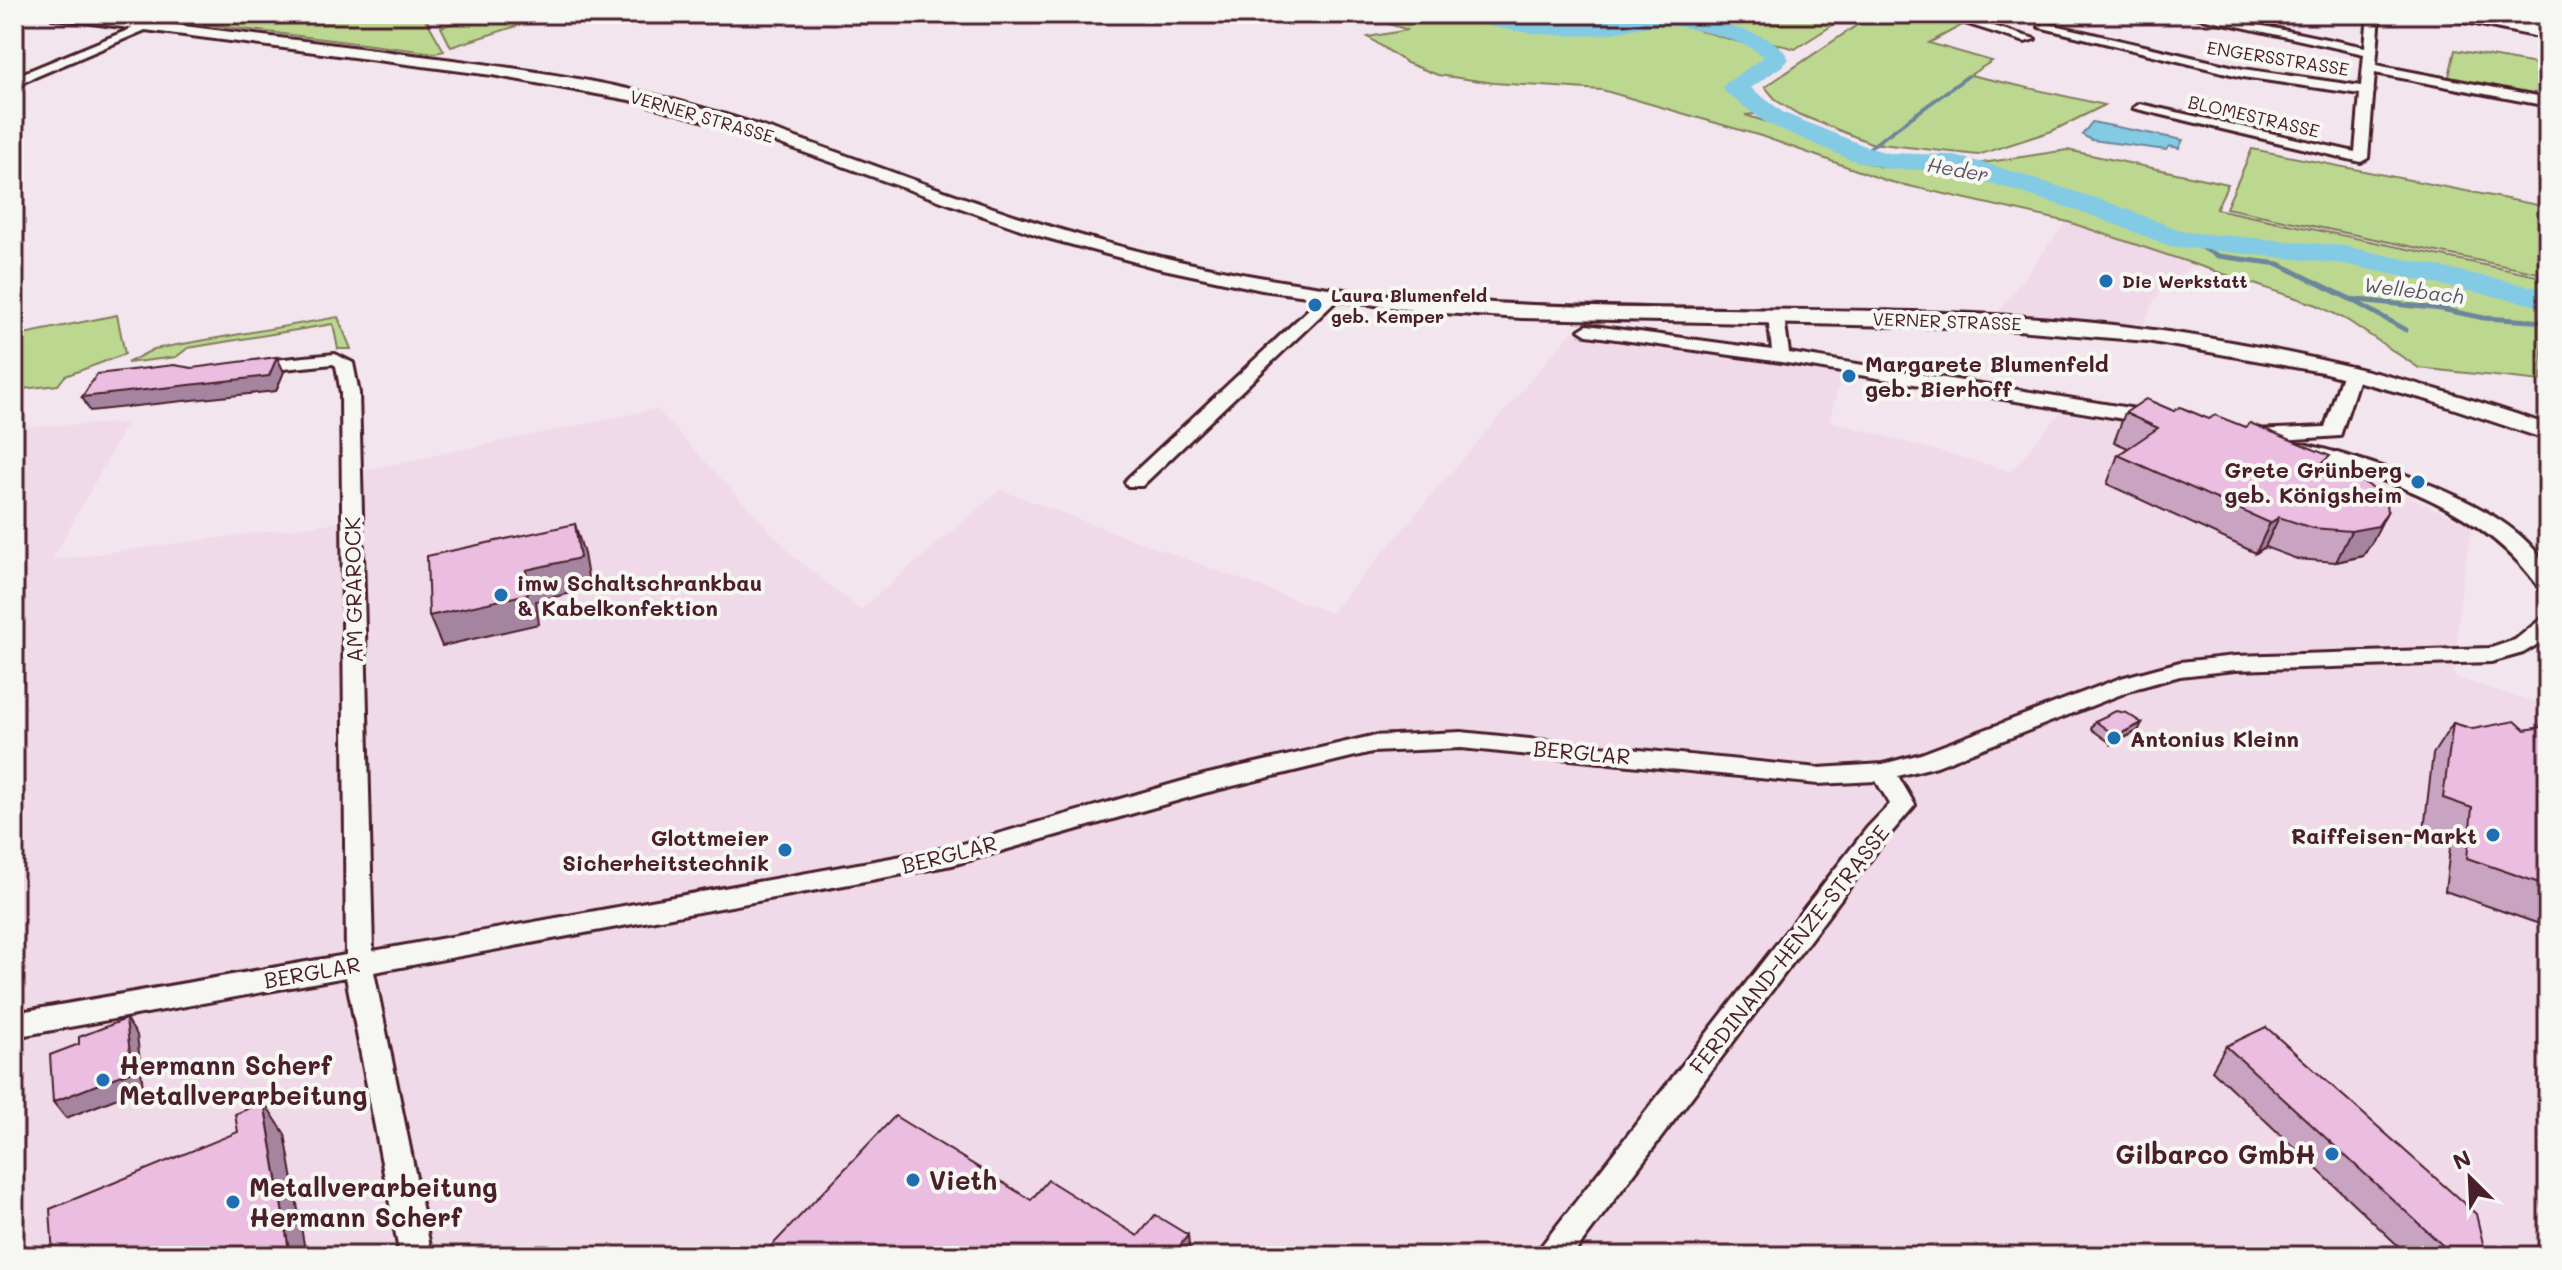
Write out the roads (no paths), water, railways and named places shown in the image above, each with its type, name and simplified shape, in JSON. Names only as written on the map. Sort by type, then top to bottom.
[{"type":"main road","name":"VERNER STRASSE","points":[[52,14],[453,65],[591,86],[751,127],[1051,233],[1235,280],[1466,311],[1996,322],[2088,328],[2249,349],[2352,372],[2412,386],[2548,433]]},
{"type":"main road","points":[[2447,14],[2548,34]]},
{"type":"street","points":[[14,82],[177,14]]},
{"type":"street","points":[[1942,14],[1970,17],[2029,39]]},
{"type":"street","points":[[2015,48],[2063,14]]},
{"type":"street","points":[[2189,14],[2371,52]]},
{"type":"street","points":[[2366,91],[2374,14]]},
{"type":"street","points":[[2529,30],[2545,15]]},
{"type":"street","name":"ENGERSSTRASSE","points":[[2045,27],[2243,73],[2366,91]]},
{"type":"street","points":[[2370,68],[2548,102]]},
{"type":"street","name":"BLOMESTRASSE","points":[[2140,108],[2361,158],[2366,91]]},
{"type":"street","points":[[1135,482],[1333,295]]},
{"type":"street","points":[[1776,317],[1781,357]]},
{"type":"street","points":[[1587,330],[1781,357],[2178,422]]},
{"type":"street","name":"AM GRAROCK","points":[[228,370],[315,360],[335,359],[344,363],[350,393],[359,964]]},
{"type":"street","points":[[2346,461],[2333,432],[2352,372]]},
{"type":"street","points":[[2229,432],[2346,461],[2419,489],[2483,519],[2527,553],[2548,585]]},
{"type":"street","points":[[2255,437],[2333,432]]},
{"type":"street","points":[[1883,772],[1928,760],[2129,683],[2180,669],[2235,663],[2491,655],[2518,648],[2539,636],[2548,625]]},
{"type":"street","name":"BERGLAR","points":[[14,1025],[952,856],[1204,784],[1372,744],[1461,740],[1818,776],[1883,772]]},
{"type":"street","name":"FERDINAND-HENZE-STRASSE","points":[[1553,1256],[1876,834],[1903,805],[1883,772]]},
{"type":"street","points":[[359,964],[360,985],[416,1256]]},
{"type":"water","points":[[2092,122],[2183,140],[2179,148],[2169,146],[2166,150],[2092,140],[2082,135]]},
{"type":"waterway","name":"Heder","points":[[1473,14],[1505,22],[1561,29],[1613,27],[1661,18],[1704,25],[1763,44],[1772,50],[1777,59],[1735,88],[1775,118],[1861,154],[1888,161],[1951,163],[1982,171],[2098,208],[2180,240],[2344,255],[2548,299]]},
{"type":"waterway","points":[[1861,154],[1968,76]]},
{"type":"waterway","name":"Wellebach","points":[[2192,242],[2218,256],[2279,264],[2350,299],[2441,309],[2484,318],[2548,322]]},
{"type":"waterway","points":[[2352,300],[2406,330]]},
{"type":"place","name":"Die Werkstatt","points":[[2106,281]]},
{"type":"place","name":"Laura Blumenfeld geb. Kemper","points":[[1315,305]]},
{"type":"place","name":"Margarete Blumenfeld geb. Bierhoff","points":[[1849,376]]},
{"type":"place","name":"Grete Grünberg geb. Königsheim","points":[[2418,482]]},
{"type":"place","name":"imw Schaltschrankbau & Kabelkonfektion","points":[[501,595]]},
{"type":"place","name":"Antonius Kleinn","points":[[2114,738]]},
{"type":"place","name":"Raiffeisen-Markt","points":[[2493,835]]},
{"type":"place","name":"Glottmeier Sicherheitstechnik","points":[[785,850]]},
{"type":"place","name":"Hermann Scherf Metallverarbeitung","points":[[103,1080]]},
{"type":"place","name":"Gilbarco GmbH","points":[[2332,1154]]},
{"type":"place","name":"Vieth","points":[[913,1180]]},
{"type":"place","name":"Metallverarbeitung Hermann Scherf","points":[[233,1202]]}]
